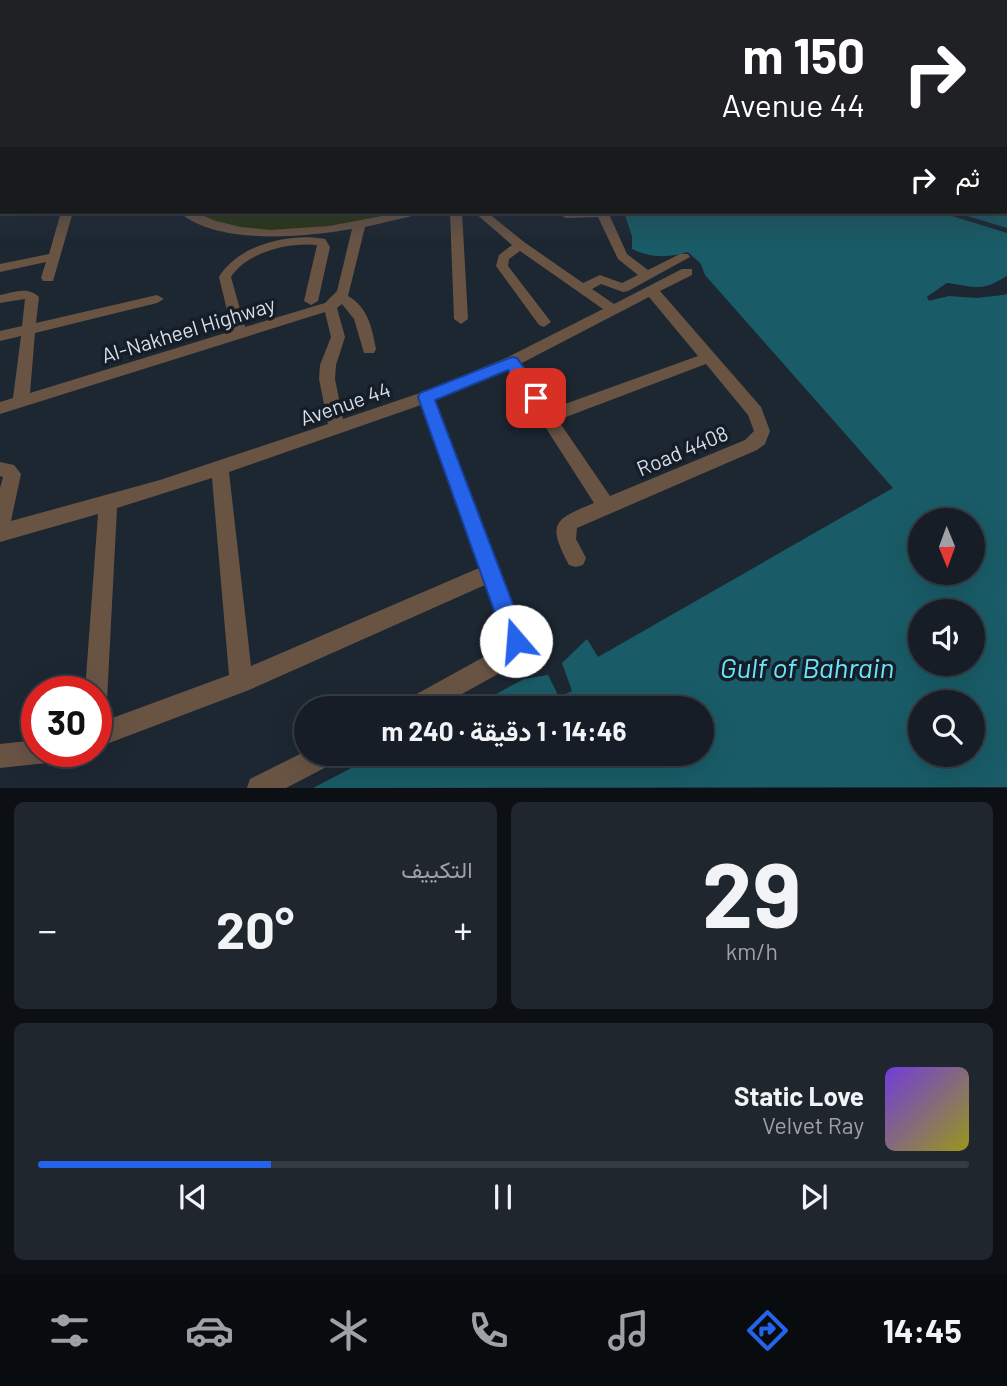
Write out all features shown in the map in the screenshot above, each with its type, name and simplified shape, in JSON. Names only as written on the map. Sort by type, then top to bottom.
[{"type":"street","points":[[48,278],[65,214]]},
{"type":"street","points":[[190,214],[229,231],[254,235],[290,234],[353,224],[383,215]]},
{"type":"street","points":[[456,214],[461,319]]},
{"type":"street","points":[[482,214],[520,245],[612,310]]},
{"type":"street","points":[[566,215],[578,214]]},
{"type":"street","points":[[581,289],[631,264],[620,252],[603,214]]},
{"type":"street","points":[[337,428],[327,379],[328,365],[338,337],[335,302],[347,281],[353,224]]},
{"type":"street","points":[[240,335],[225,277],[232,264],[244,256],[307,241],[321,243],[324,247],[311,301]]},
{"type":"street","points":[[520,245],[503,258],[502,266],[544,322]]},
{"type":"street","points":[[0,268],[54,257]]},
{"type":"street","name":"Road 4408","points":[[576,558],[564,534],[564,528],[570,522],[751,445],[759,439],[762,431],[755,412],[650,283],[631,264]]},
{"type":"street","name":"Avenue 44","points":[[0,531],[108,505],[426,397],[512,362],[612,310],[650,283],[686,265]]},
{"type":"street","points":[[604,279],[621,289],[650,283]]},
{"type":"street","points":[[0,299],[25,294],[32,296],[21,401]]},
{"type":"street","points":[[0,336],[157,299]]},
{"type":"street","points":[[335,302],[354,305],[359,312],[369,349]]},
{"type":"street","name":"Al-Nakheel Highway","points":[[0,408],[240,335],[335,302]]},
{"type":"street","points":[[548,417],[710,357]]},
{"type":"street","points":[[512,362],[607,507]]},
{"type":"street","points":[[426,397],[516,635],[515,648],[508,656],[436,696]]},
{"type":"street","points":[[0,469],[8,470],[12,474],[0,531]]},
{"type":"street","points":[[220,469],[241,682]]},
{"type":"street","points":[[97,676],[108,505]]},
{"type":"street","points":[[112,730],[241,682],[492,572]]},
{"type":"street","points":[[0,756],[21,755]]},
{"type":"street","points":[[260,788],[302,766]]},
{"type":"green space","points":[[195,214],[382,214],[385,219],[290,234],[215,225]]},
{"type":"water","name":"Gulf of Bahrain","points":[[625,214],[945,214],[1007,233],[1007,276],[984,286],[947,283],[927,297],[1007,294],[1007,787],[313,788],[355,766],[714,766],[714,696],[561,696],[572,691],[562,663],[587,639],[598,657],[893,488],[705,275],[701,264],[688,252],[660,256],[632,249],[632,236]]},
{"type":"water","points":[[961,214],[1007,214],[1007,228]]},
{"type":"water","name":"Gulf of Bahrain","points":[[548,675],[558,696],[492,696],[524,679]]},
{"type":"pier","points":[[1007,276],[1007,279],[990,290],[971,292],[948,287],[933,297],[948,293],[978,295],[1007,291],[1007,294],[978,298],[948,296],[929,301],[927,297],[947,283],[979,289],[989,287]]},
{"type":"route","points":[[516,641],[426,397],[512,362],[536,398]]}]
